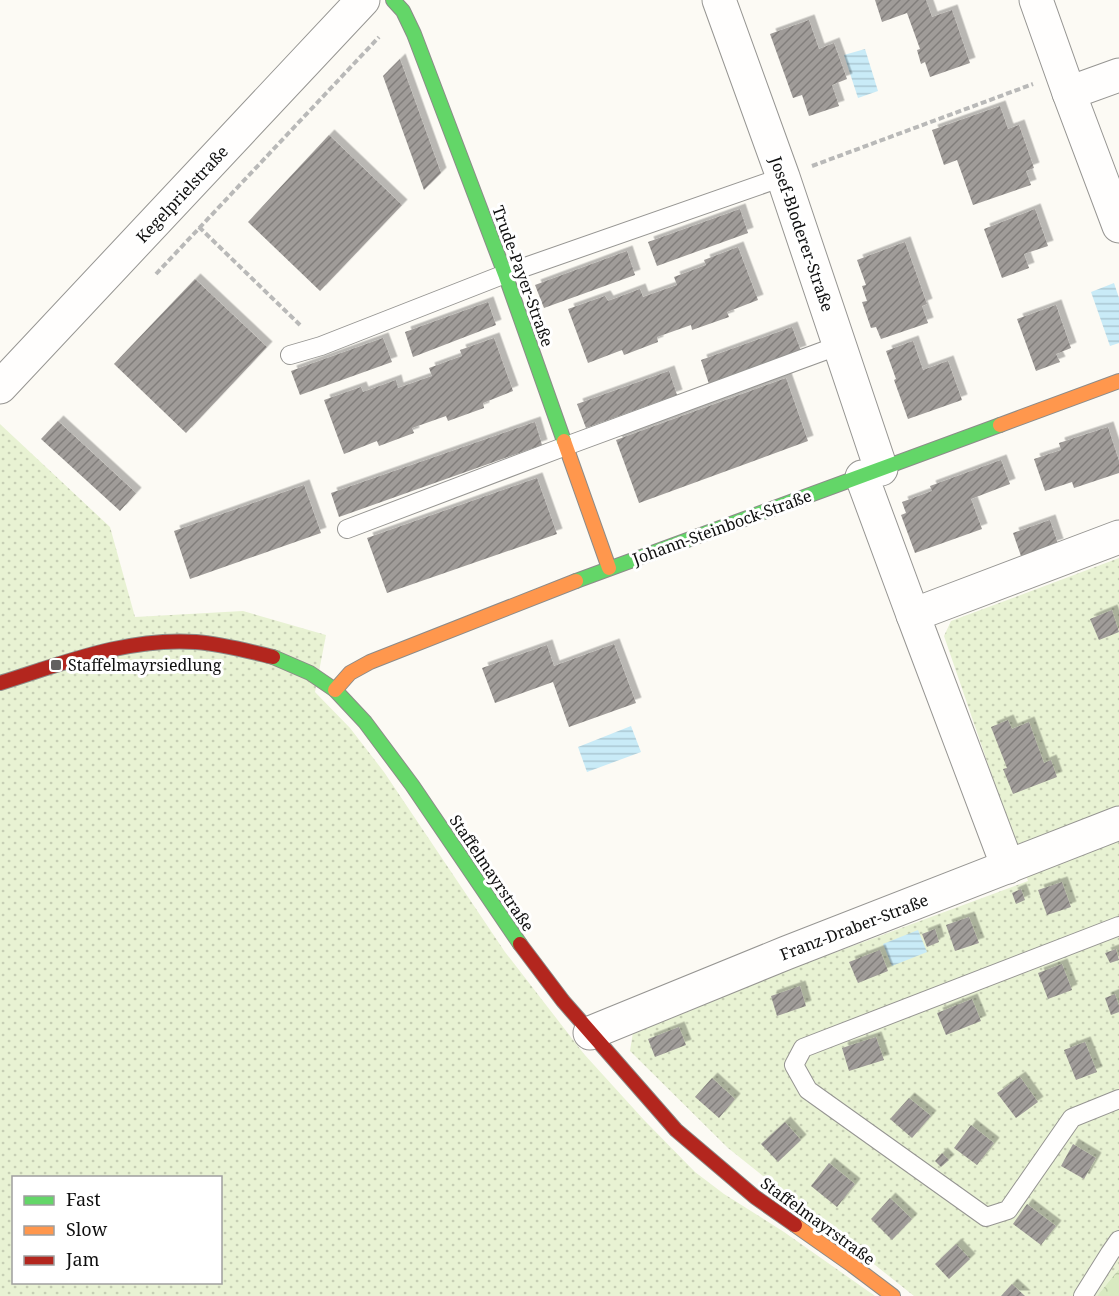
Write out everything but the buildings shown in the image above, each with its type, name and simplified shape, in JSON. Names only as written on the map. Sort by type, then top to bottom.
[{"type":"street","name":"Kegelprielstraße","points":[[0,387],[363,0]]},
{"type":"street","name":"Trude-Payer-Straße","points":[[393,0],[403,11],[414,34],[505,274],[609,568]]},
{"type":"street","name":"Josef-Bloderer-Straße","points":[[719,0],[783,177],[840,345],[872,473],[913,615],[1008,867]]},
{"type":"street","points":[[1036,0],[1119,226]]},
{"type":"street","points":[[1065,83],[1119,75]]},
{"type":"street","name":"Johann-Steinbock-Straße","points":[[335,690],[350,673],[370,662],[609,568],[1119,381]]},
{"type":"street","points":[[913,615],[1119,537]]},
{"type":"street","name":"Staffelmayrstraße","points":[[0,683],[109,649],[155,642],[197,642],[277,658],[310,673],[335,690],[365,722],[412,785],[528,955],[563,1001],[676,1130],[755,1197],[893,1296]]},
{"type":"street","name":"Franz-Draber-Straße","points":[[590,1033],[786,953],[1119,823]]},
{"type":"lane","points":[[290,355],[321,346],[505,274],[783,177]]},
{"type":"lane","points":[[347,529],[840,345]]},
{"type":"lane","points":[[1119,926],[803,1048],[794,1065],[808,1090],[986,1217],[1008,1210],[1072,1118],[1119,1099]]},
{"type":"lane","points":[[1083,1296],[1119,1240]]},
{"type":"path","points":[[152,278],[403,11]]},
{"type":"path","points":[[783,177],[1065,83]]},
{"type":"path","points":[[200,227],[321,346]]},
{"type":"green space","points":[[0,424],[110,527],[135,617],[243,611],[326,635],[315,692],[350,728],[384,772],[505,952],[584,1054],[695,1172],[875,1296],[0,1296]]},
{"type":"green space","points":[[1119,558],[1119,1269],[1097,1296],[914,1296],[728,1148],[630,1051],[633,1032],[742,987],[1028,881],[944,636],[951,621]]},
{"type":"green space","points":[[1119,1269],[1119,1296],[1097,1296]]},
{"type":"water","points":[[865,49],[878,91],[858,98],[844,55]]},
{"type":"water","points":[[1114,283],[1119,298],[1119,343],[1110,346],[1091,292]]},
{"type":"water","points":[[631,726],[641,752],[587,772],[578,747]]},
{"type":"water","points":[[918,930],[927,952],[892,966],[883,944]]},
{"type":"traffic: fast","points":[[393,0],[403,11],[414,34],[505,274],[564,441]]},
{"type":"traffic: fast","points":[[576,581],[1000,425]]},
{"type":"traffic: fast","points":[[273,657],[310,673],[335,690],[365,722],[412,785],[520,944]]},
{"type":"traffic: slow","points":[[1000,425],[1119,381]]},
{"type":"traffic: slow","points":[[564,441],[609,568]]},
{"type":"traffic: slow","points":[[335,690],[350,673],[370,662],[576,581]]},
{"type":"traffic: slow","points":[[795,1225],[893,1296]]},
{"type":"traffic: jam","points":[[0,683],[96,653],[146,643],[206,643],[273,657]]},
{"type":"traffic: jam","points":[[520,944],[563,1001],[676,1130],[755,1197],[795,1225]]},
{"type":"place","name":"Staffelmayrsiedlung","points":[[56,665]]}]
